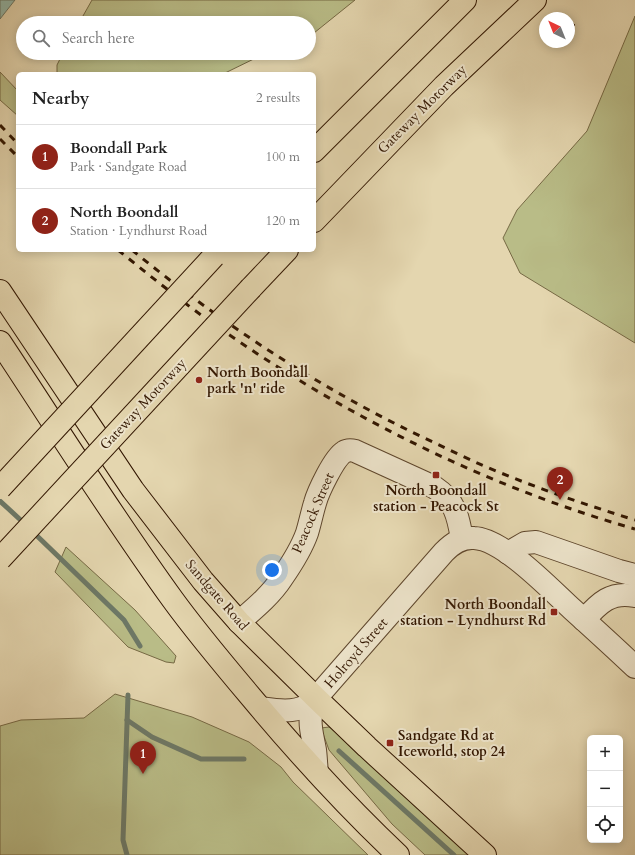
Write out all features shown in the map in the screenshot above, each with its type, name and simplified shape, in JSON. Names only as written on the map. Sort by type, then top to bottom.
[{"type":"highway","points":[[316,149],[465,0]]},
{"type":"highway","name":"Gateway Motorway","points":[[316,219],[444,86],[535,0]]},
{"type":"highway","name":"Gateway Motorway","points":[[0,559],[285,252]]},
{"type":"highway","points":[[0,488],[217,253]]},
{"type":"highway","name":"Sandgate Road","points":[[0,291],[133,490],[199,576],[239,622],[366,747],[485,855]]},
{"type":"highway","points":[[0,342],[129,537],[174,601],[261,708],[317,772],[355,813],[398,855]]},
{"type":"street","name":"Peacock Street","points":[[239,622],[269,594],[282,578],[307,532],[315,502],[321,488],[336,461],[346,451],[355,451],[434,487],[442,493],[449,499],[457,512],[462,539]]},
{"type":"street","points":[[462,539],[474,538],[488,541],[508,553],[528,569],[635,667]]},
{"type":"street","name":"Holroyd Street","points":[[316,698],[444,552],[462,539]]},
{"type":"street","points":[[508,553],[525,543],[536,542],[619,571],[635,575]]},
{"type":"street","points":[[584,620],[591,611],[612,596],[624,594],[635,596]]},
{"type":"street","points":[[261,708],[276,710],[297,709],[306,706],[316,698]]},
{"type":"street","points":[[316,698],[310,723],[317,772]]},
{"type":"green space","points":[[92,0],[355,0],[316,31],[316,16],[83,16]]},
{"type":"green space","points":[[635,16],[635,343],[520,273],[503,238],[517,210],[587,131]]},
{"type":"green space","points":[[60,60],[252,60],[227,72],[57,72],[57,65]]},
{"type":"green space","points":[[0,72],[16,89],[16,114],[0,100]]},
{"type":"green space","points":[[66,547],[135,610],[176,656],[174,663],[166,662],[128,647],[55,572]]},
{"type":"green space","points":[[115,694],[192,717],[249,742],[281,767],[293,782],[368,855],[0,855],[0,726],[21,720],[84,718]]},
{"type":"green space","points":[[329,727],[347,735],[480,855],[425,855],[392,824],[329,750],[321,728]]},
{"type":"shaded area","points":[[0,0],[15,0],[0,19]]},
{"type":"waterway","points":[[0,501],[26,525]]},
{"type":"waterway","points":[[33,532],[124,620],[140,646]]},
{"type":"waterway","points":[[127,855],[123,840],[128,695]]},
{"type":"waterway","points":[[127,720],[152,737],[201,759],[244,759]]},
{"type":"waterway","points":[[339,751],[454,855]]},
{"type":"railway","points":[[0,125],[16,142]]},
{"type":"railway","points":[[0,139],[16,155]]},
{"type":"railway","points":[[121,252],[197,312],[247,347],[298,380],[352,411],[407,440],[519,490],[577,511],[635,529]]},
{"type":"railway","points":[[134,252],[203,305],[240,331],[315,380],[354,402],[492,470],[584,504],[635,520]]},
{"type":"place","name":"North Boondall park 'n' ride","points":[[199,380]]},
{"type":"place","name":"North Boondall station - Peacock St","points":[[436,475]]},
{"type":"place","name":"North Boondall","points":[[560,500]]},
{"type":"place","name":"North Boondall station - Lyndhurst Rd","points":[[554,612]]},
{"type":"place","name":"Sandgate Rd at Iceworld, stop 24","points":[[390,743]]},
{"type":"place","name":"Boondall Park","points":[[143,774]]}]
